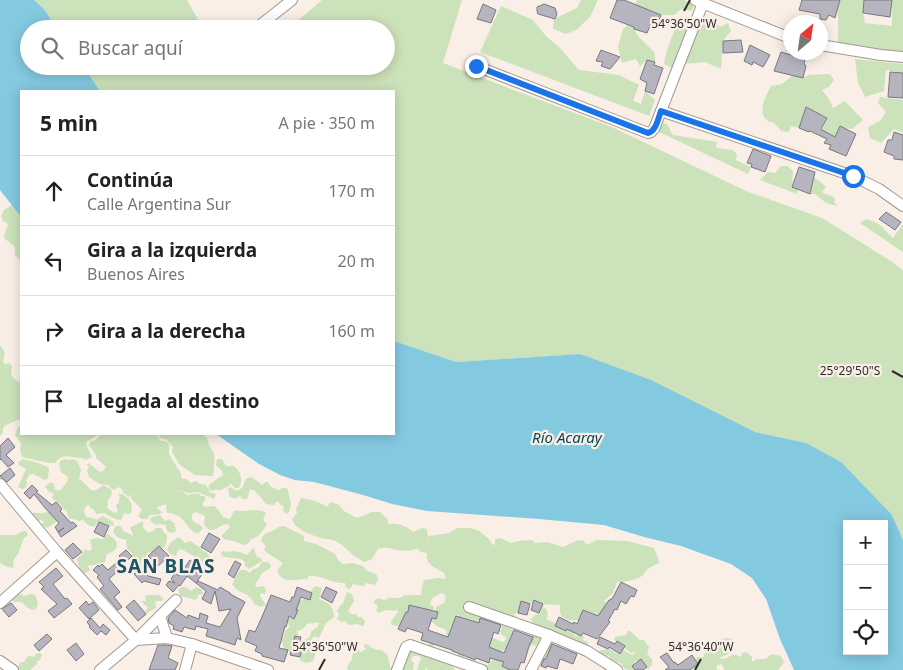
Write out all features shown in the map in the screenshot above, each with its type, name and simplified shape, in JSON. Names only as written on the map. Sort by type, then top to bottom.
[{"type":"street","points":[[266,20],[292,0]]},
{"type":"street","points":[[476,66],[648,133],[654,129],[699,2],[783,35]]},
{"type":"street","points":[[828,46],[903,57]]},
{"type":"street","points":[[661,111],[853,176],[879,189],[903,206]]},
{"type":"street","points":[[0,484],[57,552],[136,640]]},
{"type":"street","points":[[0,603],[57,552]]},
{"type":"street","points":[[100,670],[136,640],[176,600]]},
{"type":"street","points":[[469,607],[549,635],[587,651],[618,670]]},
{"type":"street","points":[[160,616],[167,638]]},
{"type":"street","points":[[531,670],[549,635]]},
{"type":"street","points":[[136,640],[167,638],[192,644],[268,670]]},
{"type":"street","points":[[185,670],[192,644]]},
{"type":"street","points":[[397,670],[403,651],[410,645],[482,670]]},
{"type":"street","points":[[0,661],[13,670]]},
{"type":"green space","points":[[34,0],[187,0],[198,20],[51,20],[44,9]]},
{"type":"green space","points":[[322,0],[462,0],[443,63],[614,128],[746,191],[822,218],[894,263],[903,271],[903,540],[892,515],[806,443],[755,432],[580,354],[456,362],[395,341],[395,90],[99,90],[89,75],[395,75],[395,20],[299,20]]},
{"type":"green space","points":[[581,0],[598,0],[590,17],[576,30],[566,34],[553,29],[554,19],[577,8]]},
{"type":"green space","points":[[637,0],[684,0],[694,5],[692,11],[681,9],[674,15],[661,15],[642,8],[634,29],[638,36],[655,53],[655,62],[647,60],[640,66],[636,59],[622,63],[618,47],[623,29],[628,25]]},
{"type":"green space","points":[[840,0],[864,0],[863,12],[865,23],[892,26],[892,0],[903,0],[903,55],[838,47],[838,6]]},
{"type":"green space","points":[[501,6],[533,20],[579,70],[619,75],[639,85],[633,101],[641,104],[645,91],[655,100],[649,116],[480,52]]},
{"type":"green space","points":[[711,17],[720,27],[728,23],[731,31],[723,41],[721,69],[705,62],[683,64],[700,19]]},
{"type":"green space","points":[[689,22],[675,70],[664,64],[667,49],[678,24]]},
{"type":"green space","points":[[855,59],[903,64],[903,73],[886,70],[884,91],[865,97],[858,83]]},
{"type":"green space","points":[[830,74],[834,80],[829,87],[822,90],[833,108],[845,101],[863,120],[852,129],[840,127],[835,137],[822,130],[827,117],[806,107],[799,128],[791,126],[789,132],[781,131],[775,124],[764,118],[763,104],[771,86],[782,84],[793,75],[803,78],[808,75]]},
{"type":"green space","points":[[880,97],[903,100],[903,133],[894,129],[881,143],[870,138],[868,127],[880,121],[886,112],[878,103]]},
{"type":"green space","points":[[660,122],[667,124],[673,135],[717,142],[716,148],[732,150],[737,154],[736,160],[751,167],[748,174],[657,131]]},
{"type":"green space","points":[[781,166],[787,166],[793,171],[792,187],[798,189],[797,194],[760,180],[768,172],[775,173]]},
{"type":"green space","points":[[814,177],[826,187],[822,192],[835,198],[834,202],[837,206],[826,203],[815,194],[810,194]]},
{"type":"green space","points":[[12,205],[20,216],[20,260],[15,255],[15,247],[4,238],[8,226],[1,216],[4,210]]},
{"type":"green space","points":[[867,219],[879,224],[893,238],[903,224],[903,252],[860,223]]},
{"type":"green space","points":[[0,346],[4,353],[3,362],[5,364],[9,363],[12,366],[11,374],[14,379],[20,382],[20,419],[3,428],[3,433],[0,436]]},
{"type":"green space","points":[[18,427],[20,427],[20,435],[97,435],[86,442],[92,457],[85,460],[83,458],[65,456],[55,463],[49,463],[22,457],[21,443],[15,435]]},
{"type":"green space","points":[[100,435],[157,435],[161,441],[169,444],[169,454],[181,477],[191,483],[196,481],[206,485],[208,489],[210,484],[223,475],[216,465],[217,459],[222,459],[226,466],[234,466],[241,476],[239,488],[235,488],[230,483],[228,487],[222,490],[212,491],[209,489],[209,492],[216,494],[214,499],[198,492],[188,493],[182,491],[187,495],[198,493],[204,496],[206,498],[202,505],[205,507],[214,506],[222,516],[230,519],[234,511],[263,511],[266,513],[263,520],[267,524],[259,535],[244,545],[224,539],[221,536],[230,527],[228,524],[210,530],[204,525],[205,516],[196,512],[192,514],[193,520],[203,528],[198,534],[193,532],[178,516],[167,513],[167,504],[157,507],[162,512],[160,514],[150,515],[147,519],[142,519],[138,516],[142,510],[131,498],[131,494],[129,497],[119,487],[113,490],[108,485],[100,484],[89,477],[88,463],[100,472],[106,467],[96,458],[89,445],[90,442],[96,440]]},
{"type":"green space","points":[[158,435],[203,435],[207,438],[214,454],[213,476],[195,475],[180,465],[172,452],[173,447],[166,439],[160,438]]},
{"type":"green space","points":[[23,459],[49,468],[48,478],[45,480],[30,474],[26,480],[26,487],[23,489],[18,487],[26,469],[18,464]]},
{"type":"green space","points":[[65,459],[77,461],[81,470],[79,479],[89,489],[94,491],[103,485],[111,489],[112,494],[107,502],[107,508],[114,513],[117,512],[116,507],[119,503],[119,493],[130,500],[132,506],[131,513],[124,513],[122,519],[118,520],[105,513],[96,514],[87,505],[84,510],[86,516],[96,520],[103,516],[113,522],[114,525],[98,522],[94,527],[88,525],[83,520],[79,521],[69,518],[67,512],[53,499],[54,494],[48,491],[45,486],[51,482],[54,484],[55,490],[60,490],[64,486],[68,477],[61,472],[59,463]]},
{"type":"green space","points":[[250,477],[262,485],[268,482],[270,486],[278,490],[287,488],[291,504],[288,513],[286,514],[283,510],[284,506],[277,501],[274,505],[266,504],[254,490],[250,490],[247,499],[243,499],[240,496],[235,499],[229,496],[228,489],[230,487],[237,491],[242,488],[246,479]]},
{"type":"green space","points":[[301,498],[318,502],[327,507],[331,502],[339,505],[344,511],[357,518],[372,512],[380,512],[388,520],[388,524],[401,525],[413,532],[422,528],[427,529],[428,538],[429,536],[449,533],[457,528],[469,528],[478,530],[495,545],[495,539],[500,538],[511,543],[532,540],[535,543],[547,542],[563,547],[578,540],[584,541],[586,545],[597,540],[628,541],[654,548],[659,563],[649,568],[638,578],[617,582],[613,593],[604,601],[610,604],[605,617],[590,615],[585,610],[579,620],[571,620],[562,616],[560,605],[523,604],[521,610],[513,615],[516,616],[517,623],[512,640],[506,648],[498,653],[491,650],[488,642],[491,637],[503,642],[506,639],[505,636],[501,635],[502,625],[459,620],[459,615],[457,615],[450,628],[451,638],[447,636],[446,630],[434,623],[416,619],[436,617],[438,614],[435,610],[436,607],[444,603],[446,598],[441,593],[432,598],[430,604],[434,607],[433,611],[409,609],[404,621],[398,626],[392,625],[391,623],[398,611],[386,610],[378,613],[376,610],[378,606],[374,601],[378,598],[385,600],[400,598],[405,595],[421,595],[424,580],[446,579],[444,573],[429,563],[427,553],[421,552],[418,549],[403,551],[381,548],[378,549],[372,559],[364,562],[341,544],[303,531],[295,525],[292,519],[297,513],[296,509]]},
{"type":"green space","points":[[51,512],[58,521],[47,528],[42,524],[44,521],[37,522],[31,514]]},
{"type":"green space","points":[[160,515],[165,521],[169,519],[175,524],[174,526],[177,528],[175,528],[175,532],[170,533],[167,531],[166,525],[155,525],[150,520],[152,517]]},
{"type":"green space","points":[[143,522],[143,527],[148,533],[156,528],[162,528],[167,535],[167,540],[164,548],[158,547],[154,553],[149,552],[141,561],[138,569],[130,565],[132,560],[130,557],[133,555],[127,548],[127,540],[118,537],[113,531],[116,526],[121,526],[123,531],[132,536],[130,528]]},
{"type":"green space","points":[[284,526],[304,536],[304,541],[316,544],[335,554],[343,564],[353,563],[363,566],[366,570],[377,575],[378,580],[375,585],[366,583],[364,586],[353,584],[350,589],[346,588],[345,583],[314,576],[309,576],[307,579],[286,580],[277,571],[283,563],[266,552],[264,549],[266,546],[261,541],[264,535],[278,527]]},
{"type":"green space","points":[[26,531],[28,535],[24,538],[14,559],[13,568],[0,563],[0,535],[16,535]]},
{"type":"green space","points":[[107,534],[114,539],[117,547],[107,554],[105,562],[87,565],[90,570],[82,574],[77,560],[78,557],[81,556],[85,549],[89,551],[92,549],[90,540],[96,538],[103,539]]},
{"type":"green space","points":[[180,538],[185,543],[190,541],[206,552],[214,561],[213,567],[210,568],[181,549],[178,550],[176,556],[171,555],[167,550],[170,543]]},
{"type":"green space","points":[[254,548],[257,557],[261,558],[262,561],[249,569],[244,565],[243,560],[222,556],[221,552],[233,551],[247,555]]},
{"type":"green space","points":[[262,562],[268,562],[271,566],[262,573],[255,585],[257,587],[264,586],[266,591],[265,594],[261,593],[260,596],[266,605],[261,607],[254,604],[251,598],[237,590],[232,584],[241,570],[250,573],[253,569],[258,568]]},
{"type":"green space","points":[[316,586],[322,588],[319,599],[330,605],[334,617],[326,623],[319,638],[314,636],[310,642],[317,650],[313,661],[306,663],[300,660],[303,640],[311,635],[311,631],[318,627],[319,622],[307,624],[303,629],[297,631],[298,635],[295,636],[291,650],[286,651],[284,649],[281,639],[290,626],[286,622],[287,619],[294,616],[298,602],[310,595],[311,590]]},
{"type":"green space","points":[[181,587],[186,587],[191,591],[196,587],[202,589],[203,594],[198,595],[197,599],[194,600],[182,597],[178,590]]},
{"type":"green space","points":[[347,592],[352,594],[354,601],[348,611],[364,620],[363,626],[357,624],[349,625],[345,621],[342,622],[337,619],[339,614],[337,611],[343,603]]},
{"type":"green space","points":[[15,593],[25,596],[35,595],[38,603],[36,609],[29,609],[21,602],[14,602],[12,599]]},
{"type":"green space","points":[[160,595],[163,599],[162,601],[155,602],[156,608],[147,613],[145,611],[148,608],[141,601],[146,601],[145,596]]},
{"type":"green space","points":[[543,607],[547,611],[547,620],[558,625],[556,628],[568,625],[574,628],[574,635],[580,634],[584,637],[583,640],[588,642],[588,646],[584,650],[581,644],[565,640],[559,646],[555,643],[556,637],[553,632],[547,633],[542,631],[539,638],[548,637],[554,639],[550,657],[546,662],[537,663],[537,648],[541,647],[540,644],[525,648],[524,643],[533,635],[526,633],[526,626],[528,624],[537,626],[530,620],[540,613]]},
{"type":"green space","points":[[628,631],[640,640],[644,640],[649,647],[647,654],[652,659],[652,665],[648,669],[640,661],[636,661],[634,662],[635,668],[633,670],[626,669],[622,664],[611,660],[609,656],[599,655],[599,651],[610,649],[621,655],[623,650],[632,655],[635,654],[614,640],[615,637],[626,635]]},
{"type":"green space","points":[[726,638],[732,639],[731,649],[727,655],[720,657],[722,659],[733,655],[741,657],[742,653],[746,652],[752,657],[754,662],[756,659],[766,659],[771,654],[781,656],[784,662],[778,670],[724,670],[721,664],[716,666],[717,670],[694,670],[697,657],[703,657],[712,645]]},
{"type":"green space","points":[[417,642],[428,645],[432,642],[434,649],[447,653],[454,670],[428,670],[426,668],[425,670],[417,670],[421,658],[413,656],[411,660],[414,663],[413,670],[400,670],[410,647]]},
{"type":"green space","points":[[365,644],[387,654],[390,670],[348,670],[347,667],[352,659],[353,651],[361,652],[366,649],[364,647]]},
{"type":"green space","points":[[459,652],[465,655],[461,660],[489,665],[496,658],[503,660],[504,666],[516,670],[467,670],[464,667],[453,666],[452,662]]},
{"type":"green space","points":[[40,653],[42,655],[40,660],[37,661],[37,664],[31,670],[17,670],[19,664],[24,662],[28,656],[34,657]]},
{"type":"water","points":[[0,0],[34,0],[44,9],[51,20],[20,20],[20,75],[89,75],[99,90],[20,90],[20,216],[0,190]]},
{"type":"water","name":"Río Acaray","points":[[395,341],[456,362],[580,354],[651,380],[755,432],[806,443],[841,462],[892,515],[903,540],[903,670],[794,670],[780,639],[766,599],[752,578],[731,564],[681,546],[604,525],[427,511],[392,504],[314,482],[295,480],[280,475],[259,464],[217,435],[395,435]]},
{"type":"building","points":[[617,0],[624,0],[661,15],[658,23],[652,21],[647,33],[610,18]]},
{"type":"building","points":[[802,0],[840,0],[835,18],[829,15],[828,17],[828,15],[799,10]]},
{"type":"building","points":[[864,0],[892,0],[890,17],[863,13]]},
{"type":"building","points":[[483,4],[496,10],[491,23],[477,19]]},
{"type":"building","points":[[544,4],[555,8],[557,14],[555,19],[538,14],[537,7]]},
{"type":"building","points":[[741,40],[743,52],[723,53],[723,41]]},
{"type":"building","points":[[750,45],[770,55],[763,67],[753,62],[752,65],[744,61]]},
{"type":"building","points":[[601,50],[620,57],[610,69],[601,66],[603,62],[596,61]]},
{"type":"building","points":[[781,52],[783,53],[783,60],[805,60],[804,64],[806,66],[803,78],[774,71]]},
{"type":"building","points":[[647,60],[655,62],[654,65],[663,68],[654,94],[645,91],[647,83],[640,79]]},
{"type":"building","points":[[890,72],[903,73],[903,98],[888,97]]},
{"type":"building","points":[[806,107],[827,118],[822,130],[835,137],[840,126],[856,134],[846,156],[829,149],[831,145],[824,143],[827,139],[799,128]]},
{"type":"building","points":[[894,132],[903,135],[903,160],[894,159],[894,156],[884,152],[888,140],[892,140]]},
{"type":"building","points":[[753,149],[771,156],[765,172],[751,167],[752,164],[747,163]]},
{"type":"building","points":[[799,167],[815,172],[810,194],[792,187]]},
{"type":"building","points":[[886,212],[901,222],[895,230],[879,219]]},
{"type":"building","points":[[8,438],[15,447],[6,455],[14,463],[8,467],[0,460],[0,446]]},
{"type":"building","points":[[10,468],[15,475],[7,482],[0,476]]},
{"type":"building","points":[[32,485],[38,491],[36,492],[52,505],[56,502],[62,509],[60,511],[71,523],[73,522],[77,526],[61,537],[55,527],[59,523],[34,494],[30,499],[24,493]]},
{"type":"building","points":[[99,522],[109,526],[104,537],[94,532]]},
{"type":"building","points":[[209,533],[220,539],[211,553],[201,547]]},
{"type":"building","points":[[73,543],[82,552],[73,559],[65,550]]},
{"type":"building","points":[[159,546],[169,556],[158,566],[148,556]]},
{"type":"building","points":[[126,550],[132,556],[125,563],[119,556]]},
{"type":"building","points":[[190,560],[205,570],[196,583],[187,576],[173,592],[166,585],[169,581],[175,583],[171,579],[175,573],[179,576]]},
{"type":"building","points":[[235,561],[241,564],[234,578],[228,574]]},
{"type":"building","points":[[116,563],[121,568],[109,579],[120,592],[114,597],[122,607],[118,610],[100,589],[104,586],[97,577],[99,575],[93,570],[102,564],[108,570]]},
{"type":"building","points":[[56,568],[63,576],[53,584],[65,599],[67,598],[72,604],[54,618],[48,611],[57,604],[41,589],[44,587],[39,582]]},
{"type":"building","points":[[142,568],[148,576],[161,579],[159,585],[144,581],[142,583],[134,574]]},
{"type":"building","points":[[198,581],[218,590],[220,587],[245,602],[237,618],[241,640],[237,638],[235,645],[206,636],[208,629],[196,626],[195,630],[184,627],[182,632],[173,629],[174,626],[169,623],[168,618],[175,610],[187,618],[188,615],[199,619],[200,613],[208,616],[206,623],[220,627],[231,609],[219,611],[215,591],[211,604],[202,599],[206,591],[196,583]]},
{"type":"building","points":[[621,582],[637,590],[634,597],[631,596],[626,604],[621,601],[617,610],[615,609],[608,621],[610,622],[597,639],[583,633],[581,636],[567,629],[566,631],[555,626],[559,617],[577,624],[583,610],[598,616],[609,600],[612,599]]},
{"type":"building","points":[[297,587],[312,593],[310,600],[301,597],[294,619],[289,616],[279,648],[288,650],[284,662],[262,656],[262,654],[255,651],[257,646],[245,641],[249,630],[255,632],[271,595],[290,602],[292,597],[294,597]]},
{"type":"building","points":[[326,587],[337,592],[332,603],[321,597]]},
{"type":"building","points":[[134,600],[146,614],[138,621],[126,607]]},
{"type":"building","points":[[534,600],[543,604],[539,613],[531,610]]},
{"type":"building","points":[[86,601],[89,605],[93,602],[99,610],[89,619],[79,608]]},
{"type":"building","points":[[521,601],[530,604],[527,615],[518,613]]},
{"type":"building","points":[[11,603],[17,610],[9,617],[2,609]]},
{"type":"building","points":[[409,605],[438,612],[436,619],[432,618],[428,630],[448,637],[456,616],[479,623],[480,618],[501,625],[498,634],[494,632],[489,647],[504,653],[514,630],[533,637],[524,663],[521,662],[518,670],[510,670],[502,666],[504,662],[490,658],[489,663],[476,658],[475,660],[421,640],[423,633],[407,628],[405,632],[398,629],[406,612],[408,612]]},
{"type":"building","points":[[91,618],[100,628],[103,624],[110,630],[106,635],[101,631],[97,635],[89,627],[87,622]]},
{"type":"building","points":[[47,634],[52,639],[39,651],[34,645]]},
{"type":"building","points":[[295,636],[301,637],[298,648],[302,649],[300,657],[290,655]]},
{"type":"building","points":[[600,637],[615,644],[617,641],[625,646],[620,654],[609,647],[608,649],[597,644]]},
{"type":"building","points":[[76,643],[84,654],[76,661],[67,650]]},
{"type":"building","points":[[552,644],[577,654],[573,664],[560,659],[557,669],[541,666]]},
{"type":"building","points":[[158,645],[172,646],[168,658],[178,663],[175,670],[149,670]]},
{"type":"building","points":[[667,653],[674,663],[678,665],[692,655],[698,664],[690,670],[665,670],[669,667],[660,657]]},
{"type":"building","points":[[641,659],[647,667],[643,670],[635,670],[632,666]]},
{"type":"district","name":"SAN BLAS","points":[[166,566]]},
{"type":"route","points":[[476,66],[648,133],[654,129],[661,111],[853,176]]}]
